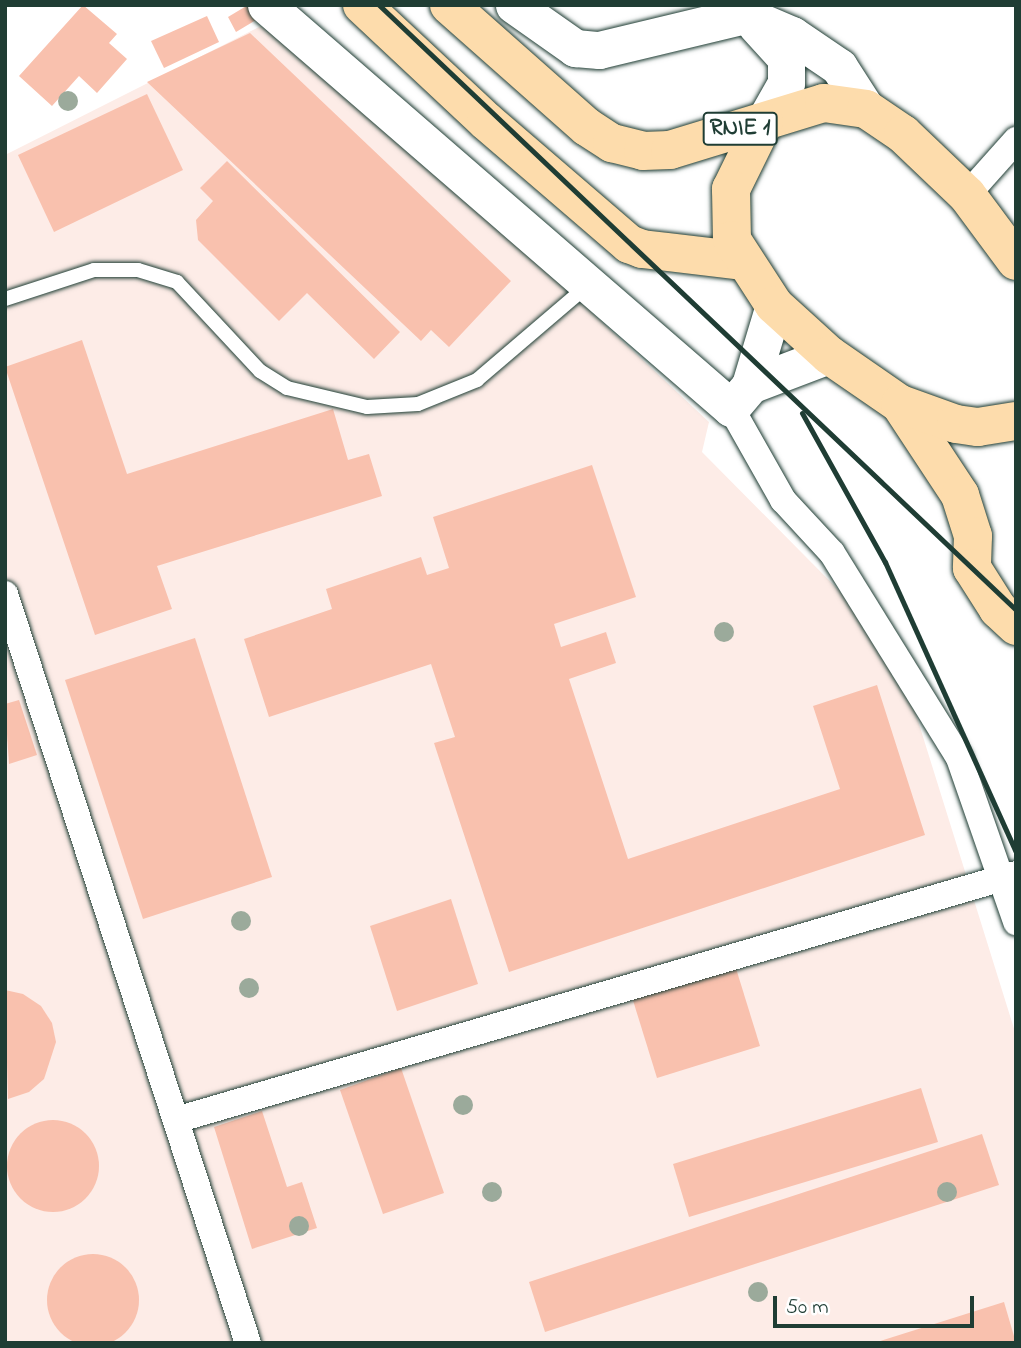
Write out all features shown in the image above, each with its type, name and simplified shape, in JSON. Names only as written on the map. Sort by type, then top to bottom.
[{"type":"highway","points":[[362,5],[486,121],[629,244],[642,249],[744,261]]},
{"type":"highway","name":"RNIE 1","points":[[449,5],[558,106],[612,143],[643,151],[670,149],[824,103],[866,109],[903,134],[967,195],[1012,250]]},
{"type":"highway","name":"RNIE 1","points":[[764,122],[731,189],[732,240],[774,305],[829,355],[900,404],[957,424],[978,427],[1016,421]]},
{"type":"highway","name":"RNIE 1","points":[[900,404],[960,495],[973,536],[972,568],[998,609],[1016,626]]},
{"type":"street","points":[[266,5],[588,285],[740,397],[783,500],[832,553],[959,758],[1009,876],[1016,922]]},
{"type":"street","points":[[514,5],[575,48],[599,50],[692,31],[730,13],[792,35],[839,68],[866,109]]},
{"type":"street","points":[[730,13],[786,58],[786,83],[764,122]]},
{"type":"street","points":[[967,195],[1016,141]]},
{"type":"street","points":[[740,397],[774,305]]},
{"type":"street","points":[[740,397],[829,355]]},
{"type":"street","points":[[5,594],[248,1343]]},
{"type":"street","points":[[176,1120],[1009,876]]},
{"type":"lane","points":[[5,299],[94,270],[138,270],[177,282],[260,371],[278,383],[322,399],[367,407],[418,404],[477,380],[588,285]]},
{"type":"shaded area","points":[[277,18],[709,422],[702,452],[895,647],[1016,1035],[1016,1343],[5,1343],[5,155]]},
{"type":"building","points":[[83,5],[117,34],[109,43],[127,59],[97,93],[79,76],[52,106],[19,76]]},
{"type":"building","points":[[248,5],[256,20],[236,32],[228,17]]},
{"type":"building","points":[[207,16],[219,42],[164,68],[151,41]]},
{"type":"building","points":[[250,33],[511,281],[449,347],[431,330],[421,341],[147,82]]},
{"type":"building","points":[[147,94],[183,170],[54,232],[18,155]]},
{"type":"building","points":[[227,161],[400,332],[374,359],[307,293],[279,321],[198,240],[196,220],[213,201],[200,188]]},
{"type":"building","points":[[82,340],[127,474],[333,409],[348,460],[369,454],[382,496],[157,566],[172,609],[95,635],[5,367]]},
{"type":"building","points":[[592,465],[636,597],[554,624],[561,647],[606,632],[616,663],[569,679],[628,859],[840,789],[813,706],[877,685],[925,835],[509,972],[434,743],[455,737],[431,664],[269,717],[244,639],[332,609],[326,589],[421,557],[427,575],[449,568],[433,517]]},
{"type":"building","points":[[195,638],[272,877],[143,919],[65,680]]},
{"type":"building","points":[[19,700],[37,755],[9,764],[5,704]]},
{"type":"building","points":[[451,899],[478,984],[397,1011],[370,926]]},
{"type":"building","points":[[730,949],[760,1046],[657,1078],[627,981]]},
{"type":"building","points":[[5,990],[23,994],[41,1006],[52,1023],[56,1042],[44,1079],[29,1092],[8,1099]]},
{"type":"building","points":[[401,1068],[444,1193],[383,1214],[340,1090]]},
{"type":"building","points":[[921,1088],[938,1142],[689,1217],[673,1164]]},
{"type":"building","points":[[262,1111],[287,1187],[302,1182],[317,1228],[252,1249],[214,1127]]},
{"type":"building","points":[[53,1120],[71,1124],[85,1134],[95,1148],[99,1166],[95,1184],[85,1198],[71,1208],[53,1212],[35,1208],[21,1198],[11,1184],[7,1166],[11,1148],[21,1134],[35,1124]]},
{"type":"building","points":[[982,1134],[999,1185],[545,1332],[529,1282]]},
{"type":"building","points":[[93,1254],[110,1258],[125,1268],[135,1283],[139,1300],[135,1317],[125,1332],[110,1342],[93,1346],[76,1342],[61,1332],[51,1317],[47,1300],[51,1283],[61,1268],[76,1258]]},
{"type":"building","points":[[1004,1302],[1016,1343],[877,1343],[877,1342]]},
{"type":"railway","points":[[379,5],[1016,610]]},
{"type":"railway","points":[[802,413],[885,562],[1016,852]]}]
